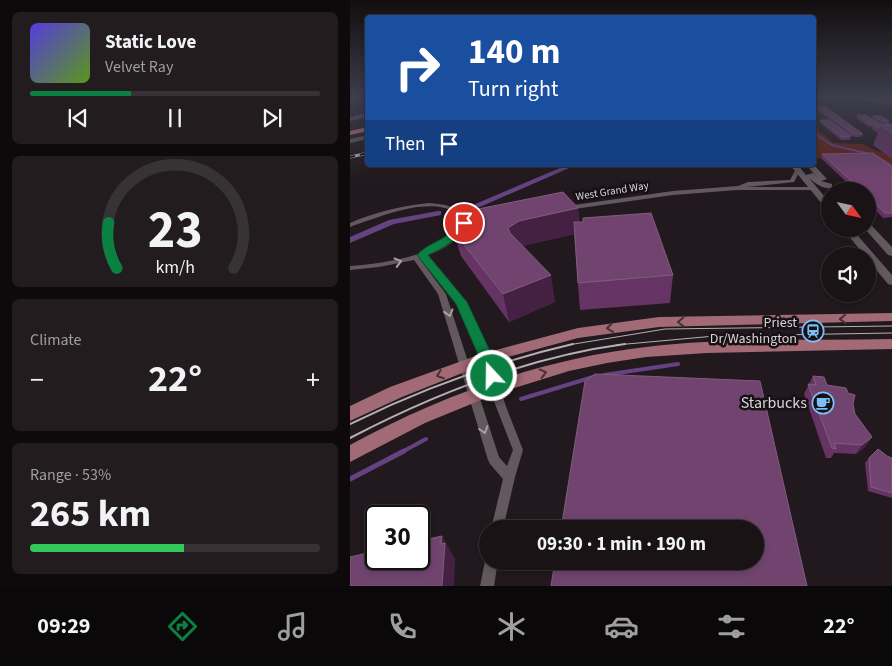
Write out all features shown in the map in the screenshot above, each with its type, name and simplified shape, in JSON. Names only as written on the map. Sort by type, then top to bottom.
[{"type":"highway","points":[[350,133],[365,130]]},
{"type":"main road","points":[[350,141],[365,138]]},
{"type":"main road","points":[[796,167],[804,169],[815,181],[821,183]]},
{"type":"main road","points":[[796,167],[821,197]]},
{"type":"main road","points":[[812,167],[826,182]]},
{"type":"main road","points":[[876,235],[892,253]]},
{"type":"main road","points":[[855,238],[892,282]]},
{"type":"main road","points":[[350,414],[396,392],[486,358],[557,337],[642,324],[892,317]]},
{"type":"main road","points":[[350,454],[413,421],[496,388],[605,358],[645,352],[698,348],[892,344]]},
{"type":"street","name":"West Grand Way","points":[[737,188],[748,184],[792,182],[796,167]]},
{"type":"street","points":[[671,187],[676,192]]},
{"type":"street","name":"West Grand Way","points":[[558,210],[619,199],[676,192],[737,188],[814,189]]},
{"type":"street","points":[[350,225],[398,208],[433,205],[457,210],[465,220],[465,227],[448,241],[418,256],[379,266],[350,268]]},
{"type":"street","points":[[418,256],[461,302],[486,358],[518,450],[509,476],[499,520]]},
{"type":"street","points":[[418,256],[442,294],[494,460],[509,476]]},
{"type":"street","points":[[487,586],[490,570]]},
{"type":"shaded area","points":[[816,128],[833,143],[863,144],[892,158],[892,172],[872,157],[816,158]]},
{"type":"building","points":[[827,125],[836,125],[851,136],[842,137]]},
{"type":"building","points":[[842,125],[851,125],[863,134],[854,134]]},
{"type":"building","points":[[881,125],[892,125],[892,133]]},
{"type":"building","points":[[873,153],[892,167],[892,213],[885,213],[876,205],[876,182],[852,182],[822,154]]},
{"type":"building","points":[[563,192],[578,208],[519,221],[508,228],[510,233],[551,275],[503,294],[453,231],[468,220],[478,209]]},
{"type":"building","points":[[651,213],[673,275],[578,283],[574,222],[583,222],[583,218]]},
{"type":"building","points":[[595,374],[760,381],[807,586],[551,586],[554,570],[764,570],[764,520],[562,520],[585,381]]},
{"type":"building","points":[[813,376],[824,377],[827,385],[846,388],[848,393],[855,395],[853,404],[855,414],[872,437],[862,445],[834,443],[836,449],[832,448],[808,384],[816,385]]},
{"type":"building","points":[[878,449],[892,458],[892,493],[871,487],[869,458]]},
{"type":"building","points":[[442,536],[441,544],[445,543],[442,586],[350,586],[350,557],[365,554],[365,570],[430,570],[430,539]]},
{"type":"waterway","points":[[816,134],[832,145],[870,154]]},
{"type":"waterway","points":[[876,156],[892,166]]},
{"type":"waterway","points":[[470,208],[568,167]]},
{"type":"waterway","points":[[350,240],[392,222],[438,213]]},
{"type":"waterway","points":[[604,375],[678,364]]},
{"type":"waterway","points":[[521,399],[593,377]]},
{"type":"waterway","points":[[402,452],[426,439]]},
{"type":"waterway","points":[[350,479],[404,451]]},
{"type":"tram line","points":[[571,345],[665,329],[892,326]]},
{"type":"tram line","points":[[623,344],[715,336],[892,333]]},
{"type":"tram line","points":[[350,438],[416,406],[483,379],[553,358],[623,344]]},
{"type":"tram line","points":[[616,345],[623,344]]},
{"type":"tram line","points":[[350,424],[404,399],[459,378],[515,359],[571,345]]},
{"type":"railway","points":[[350,157],[365,154]]},
{"type":"place","name":"Priest Dr/Washington","points":[[813,331]]},
{"type":"place","name":"Starbucks","points":[[823,403]]},
{"type":"route","points":[[464,223],[448,241],[422,255],[461,302],[490,366],[492,376]]}]
